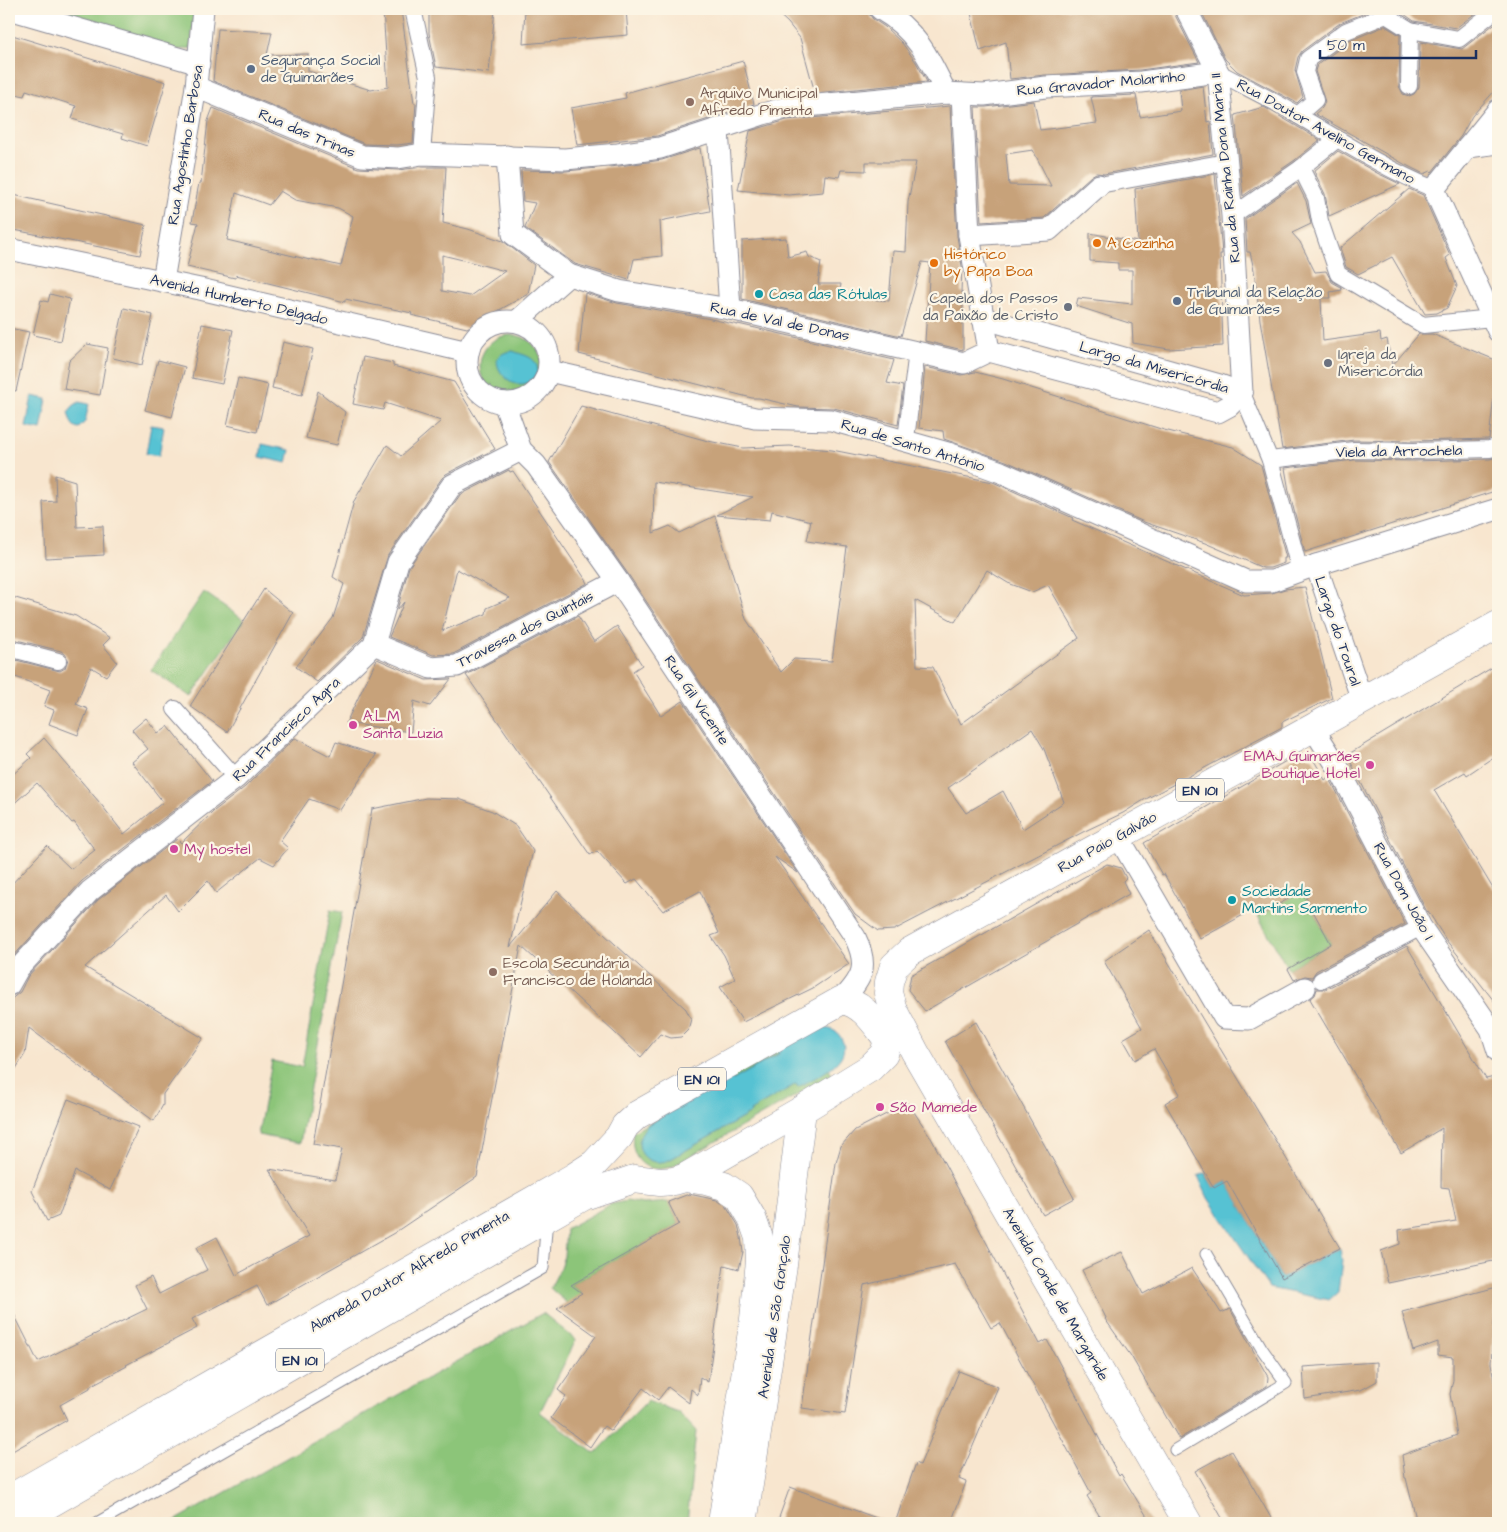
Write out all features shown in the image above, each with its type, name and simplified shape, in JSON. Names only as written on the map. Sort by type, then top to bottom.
[{"type":"main road","name":"Largo do Toural","points":[[1362,700],[1498,625]]},
{"type":"main road","name":"Rua Paio Galvão","points":[[893,1010],[888,994],[889,982],[894,966],[909,952],[1362,700]]},
{"type":"main road","points":[[842,1000],[851,1002],[865,1012],[888,1040]]},
{"type":"main road","name":"Alameda Doutor Alfredo Pimenta","points":[[9,1499],[574,1177],[594,1164],[637,1115],[842,1000]]},
{"type":"main road","name":"Alameda Doutor Alfredo Pimenta","points":[[16,1523],[584,1196],[634,1179],[660,1182],[684,1178],[802,1110],[870,1068],[884,1054],[893,1010]]},
{"type":"main road","name":"Avenida Conde de Margaride","points":[[893,1010],[1188,1523]]},
{"type":"main road","name":"Avenida Conde de Margaride","points":[[888,1040],[923,1065]]},
{"type":"main road","name":"Avenida de São Gonçalo","points":[[743,1523],[783,1265],[802,1110]]},
{"type":"main road","points":[[619,1137],[624,1169],[634,1179]]},
{"type":"main road","name":"Avenida de São Gonçalo","points":[[684,1178],[724,1186],[738,1196],[752,1218],[759,1238],[760,1261],[754,1319],[722,1523]]},
{"type":"street","points":[[9,9],[199,64]]},
{"type":"street","name":"Rua Agostinho Barbosa","points":[[163,281],[196,87],[203,9]]},
{"type":"street","points":[[413,9],[428,77],[422,154]]},
{"type":"street","points":[[880,9],[910,32],[954,93],[969,235],[989,351]]},
{"type":"street","name":"Rua da Rainha Dona Maria II","points":[[1186,9],[1218,72],[1232,216],[1242,393],[1270,460],[1307,565]]},
{"type":"street","points":[[1298,115],[1315,100],[1305,72],[1308,59],[1346,31],[1387,12],[1410,30],[1459,39],[1496,9]]},
{"type":"street","points":[[1409,86],[1410,30]]},
{"type":"street","name":"Rua Gravador Molarinho","points":[[718,130],[785,108],[954,93],[984,95],[1046,87],[1141,82],[1218,72]]},
{"type":"street","name":"Rua Doutor Avelino Germano","points":[[1218,72],[1298,115],[1336,140],[1434,189]]},
{"type":"street","name":"Rua das Trinas","points":[[196,87],[362,156],[398,158],[422,154],[565,158],[618,154],[660,148],[718,130]]},
{"type":"street","points":[[1301,168],[1316,198],[1320,222],[1338,274],[1422,325],[1496,322],[1434,189],[1498,110]]},
{"type":"street","points":[[718,130],[730,309]]},
{"type":"street","points":[[1232,216],[1301,168],[1336,140]]},
{"type":"street","points":[[1468,147],[1498,143]]},
{"type":"street","name":"Rua de Val de Donas","points":[[507,156],[513,234],[569,275],[619,291],[730,309],[964,362],[989,351]]},
{"type":"street","points":[[969,235],[1049,230],[1099,185],[1226,162]]},
{"type":"street","name":"Avenida Humberto Delgado","points":[[9,249],[163,281],[468,352]]},
{"type":"street","points":[[517,321],[569,275]]},
{"type":"street","name":"Largo da Misericórdia","points":[[982,318],[1220,385],[1242,393],[1229,406],[1218,412],[989,351]]},
{"type":"street","points":[[500,321],[517,321],[533,328],[544,340],[549,355],[549,371],[543,385],[532,396],[518,402],[504,403],[489,398],[477,388],[469,374],[468,352],[473,341],[484,328],[500,321]]},
{"type":"street","points":[[907,431],[917,351]]},
{"type":"street","name":"Rua de Santo António","points":[[549,371],[755,418],[831,420],[940,450],[1001,472],[1246,581],[1272,581],[1307,565]]},
{"type":"street","name":"Rua Gil Vicente","points":[[504,403],[521,450],[536,465],[618,580],[855,937],[863,960],[861,974],[856,986],[842,1000]]},
{"type":"street","name":"Viela da Arrochela","points":[[1270,460],[1354,450],[1423,451],[1490,449],[1498,446]]},
{"type":"street","name":"Rua Francisco Agra","points":[[9,985],[18,969],[90,891],[236,778],[374,644],[398,562],[452,485],[521,450]]},
{"type":"street","name":"Largo do Toural","points":[[1362,700],[1307,565],[1498,509]]},
{"type":"street","name":"Travessa dos Quintais","points":[[374,644],[431,668],[457,666],[618,580]]},
{"type":"street","points":[[9,648],[58,661]]},
{"type":"street","points":[[175,709],[236,778]]},
{"type":"street","name":"Rua Dom João I","points":[[1313,728],[1339,769],[1421,927],[1492,1029],[1498,1051]]},
{"type":"street","points":[[1118,836],[1224,1018],[1250,1019],[1421,927]]},
{"type":"lane","points":[[97,1523],[543,1268],[547,1218]]},
{"type":"lane","points":[[1176,1450],[1286,1384],[1262,1349],[1206,1254]]},
{"type":"green space","points":[[52,9],[194,9],[191,48],[171,51]]},
{"type":"green space","points":[[511,335],[523,338],[533,344],[539,354],[542,366],[539,378],[533,388],[523,394],[511,397],[499,394],[489,388],[483,378],[480,366],[483,354],[489,344],[499,338]]},
{"type":"green space","points":[[204,592],[244,620],[191,697],[151,670]]},
{"type":"green space","points":[[1302,891],[1331,944],[1288,969],[1258,916]]},
{"type":"green space","points":[[330,910],[342,912],[300,1143],[258,1135],[272,1061],[302,1067]]},
{"type":"green space","points":[[779,1050],[780,1052],[733,1080],[731,1077],[669,1160],[751,1113],[750,1111],[796,1084],[798,1086],[829,1069],[832,1075],[673,1166],[655,1169],[648,1167],[637,1158],[634,1151],[633,1132]]},
{"type":"green space","points":[[627,1201],[643,1204],[668,1202],[679,1224],[571,1285],[582,1293],[569,1305],[550,1288],[564,1256],[566,1229],[611,1204]]},
{"type":"green space","points":[[543,1313],[576,1340],[540,1412],[595,1454],[647,1401],[678,1412],[696,1431],[687,1523],[171,1523]]},
{"type":"water","points":[[513,351],[530,357],[537,367],[538,372],[527,383],[520,384],[507,379],[498,367],[497,359],[504,353]]},
{"type":"water","points":[[32,396],[47,399],[41,430],[26,427]]},
{"type":"water","points":[[79,402],[89,404],[85,422],[79,428],[76,428],[70,420],[68,412]]},
{"type":"water","points":[[151,425],[164,427],[159,456],[146,454]]},
{"type":"water","points":[[262,444],[290,450],[287,463],[260,457]]},
{"type":"water","points":[[821,1028],[835,1031],[841,1038],[844,1047],[838,1062],[822,1074],[798,1087],[796,1084],[750,1111],[751,1113],[669,1160],[652,1161],[641,1152],[639,1146],[640,1139],[643,1131],[649,1124],[731,1077],[733,1080],[780,1053],[778,1050],[813,1030]]},
{"type":"water","points":[[1205,1173],[1214,1188],[1227,1181],[1282,1278],[1340,1248],[1342,1261],[1338,1292],[1329,1300],[1269,1288],[1208,1198],[1198,1176]]},
{"type":"building","points":[[383,9],[401,9],[414,103],[416,103],[413,143],[397,145],[365,144],[213,81],[218,29],[272,32],[267,55],[308,54],[308,71],[371,90],[388,87]]},
{"type":"building","points":[[429,9],[495,9],[489,73],[436,67],[429,33]]},
{"type":"building","points":[[525,9],[574,9],[574,12],[626,9],[628,35],[523,44]]},
{"type":"building","points":[[773,9],[857,9],[869,14],[902,43],[916,62],[927,82],[815,93],[800,38]]},
{"type":"building","points":[[970,9],[1174,9],[1175,15],[1199,62],[1140,70],[1045,75],[1010,79],[1006,42],[980,51]]},
{"type":"building","points":[[1200,9],[1375,9],[1340,23],[1302,51],[1298,57],[1295,70],[1303,97],[1297,103],[1237,71],[1225,59]]},
{"type":"building","points":[[1397,9],[1481,9],[1456,28],[1414,21]]},
{"type":"building","points":[[1498,21],[1498,87],[1472,116],[1461,136],[1432,172],[1424,174],[1315,114],[1322,108],[1325,102],[1315,71],[1317,65],[1351,40],[1385,26],[1400,35],[1399,86],[1403,94],[1409,96],[1414,94],[1419,87],[1420,42],[1462,49]]},
{"type":"building","points":[[9,34],[166,82],[147,146],[122,138],[123,134],[72,119],[76,106],[26,90],[24,96],[9,92]]},
{"type":"building","name":"Arquivo Municipal Alfredo Pimenta","points":[[743,61],[754,104],[657,136],[577,145],[571,108],[626,98],[625,93]]},
{"type":"building","points":[[1203,86],[1207,122],[1210,121],[1213,154],[1104,174],[1096,173],[1044,218],[981,222],[975,107],[1034,101],[1040,130],[1097,123],[1091,97],[1136,95],[1140,117],[1181,111],[1179,90]],"holes":[[[1033,150],[1051,186],[1009,185],[1006,154]]]},
{"type":"building","points":[[950,106],[957,236],[962,266],[963,350],[925,341],[930,263],[922,262],[901,336],[742,299],[742,241],[786,238],[788,257],[807,252],[809,257],[821,262],[818,284],[841,284],[839,296],[889,301],[893,251],[906,252],[908,202],[916,162],[866,162],[866,171],[841,170],[839,177],[825,175],[823,192],[789,195],[738,190],[750,131],[787,120]]},
{"type":"building","points":[[1264,107],[1320,140],[1243,196],[1235,115]]},
{"type":"building","points":[[213,108],[358,168],[398,170],[446,167],[443,223],[503,241],[534,265],[528,294],[467,328],[411,315],[412,313],[345,299],[345,302],[236,275],[235,278],[187,267],[198,223],[192,222],[199,183],[201,183],[208,121]],"holes":[[[280,191],[295,200],[338,208],[353,216],[341,266],[227,240],[236,193],[269,205]],[[442,255],[463,260],[505,271],[470,296],[442,291]]]},
{"type":"building","points":[[700,148],[710,211],[660,221],[662,256],[634,259],[629,280],[575,264],[525,228],[535,203],[523,201],[521,170],[566,171],[619,166],[662,160]]},
{"type":"building","points":[[1338,151],[1400,184],[1329,216],[1325,194],[1314,171]]},
{"type":"building","points":[[1215,174],[1222,254],[1220,254],[1223,346],[1169,349],[1133,343],[1132,324],[1076,306],[1078,298],[1132,304],[1132,270],[1118,270],[1118,263],[1090,261],[1090,233],[1138,242],[1135,189]]},
{"type":"building","points":[[1297,183],[1306,201],[1311,224],[1292,233],[1300,242],[1315,272],[1326,271],[1332,282],[1341,287],[1342,290],[1330,292],[1331,298],[1321,298],[1323,341],[1380,333],[1381,341],[1387,339],[1392,366],[1419,334],[1432,334],[1498,361],[1489,439],[1354,440],[1282,449],[1260,320],[1254,270],[1250,252],[1247,252],[1245,219]]},
{"type":"building","points":[[1409,189],[1423,195],[1450,255],[1446,258],[1457,286],[1447,308],[1437,313],[1425,314],[1392,257],[1358,274],[1346,267],[1340,248]]},
{"type":"building","points":[[9,194],[146,225],[140,255],[9,229]]},
{"type":"building","points":[[585,293],[617,303],[738,324],[894,360],[887,383],[903,386],[898,425],[834,408],[798,407],[752,398],[579,354]]},
{"type":"building","points":[[50,294],[70,299],[61,341],[33,335],[41,300],[48,302]]},
{"type":"building","points":[[124,308],[153,315],[142,365],[113,358]]},
{"type":"building","points":[[202,324],[233,330],[222,384],[192,378]]},
{"type":"building","points":[[9,328],[29,332],[16,391],[9,390]]},
{"type":"building","points":[[283,342],[313,349],[302,395],[272,388]]},
{"type":"building","points":[[87,344],[108,348],[100,395],[64,389],[69,361]]},
{"type":"building","points":[[363,357],[393,363],[393,366],[454,382],[495,449],[446,474],[442,478],[388,555],[363,637],[317,682],[296,667],[333,618],[344,584],[333,577],[354,501],[387,445],[401,456],[441,421],[385,403],[383,410],[353,404]]},
{"type":"building","points":[[158,360],[185,367],[172,417],[145,410]]},
{"type":"building","points":[[925,367],[961,375],[975,372],[1003,379],[1164,430],[1233,447],[1261,465],[1286,558],[1284,558],[1284,563],[1270,568],[1263,568],[1205,543],[1144,522],[1006,461],[944,439],[943,431],[919,428]]},
{"type":"building","points":[[238,378],[268,385],[257,432],[227,425]]},
{"type":"building","points":[[318,391],[345,412],[337,445],[306,438]]},
{"type":"building","points":[[581,406],[708,441],[743,448],[790,446],[832,450],[993,482],[1073,518],[1072,520],[1244,595],[1272,593],[1285,589],[1305,587],[1332,698],[1282,722],[1282,727],[1123,813],[894,930],[878,931],[855,914],[628,574],[549,462]],"holes":[[[654,482],[753,497],[717,515],[770,520],[772,511],[811,521],[807,541],[847,547],[832,661],[794,659],[781,672],[746,619],[715,516],[679,533],[670,526],[653,533]],[[987,570],[1008,583],[1032,592],[1048,585],[1079,638],[961,724],[933,667],[917,666],[915,600],[955,622]],[[1032,729],[1044,749],[1064,802],[1023,829],[1003,791],[966,813],[948,788]]]},
{"type":"building","points":[[1498,457],[1498,490],[1305,552],[1285,468],[1355,460],[1414,461],[1490,459]]},
{"type":"building","points":[[509,470],[510,472],[513,471],[588,583],[453,654],[433,655],[389,637],[404,602],[397,610],[409,567],[460,495]],"holes":[[[457,569],[510,598],[487,608],[486,614],[442,631]]]},
{"type":"building","points":[[55,475],[75,481],[77,527],[103,526],[104,555],[46,558],[43,502],[56,501]]},
{"type":"building","points":[[264,589],[293,613],[227,732],[190,706]]},
{"type":"building","points":[[9,596],[76,616],[110,638],[103,645],[117,662],[106,676],[91,667],[76,704],[88,709],[78,735],[49,724],[54,710],[44,706],[50,690],[10,675],[16,660],[60,671],[65,668],[68,659],[61,651],[9,638]]},
{"type":"building","points":[[578,616],[594,642],[617,626],[642,665],[633,671],[661,716],[683,701],[798,873],[775,857],[849,964],[813,988],[743,1022],[720,987],[735,979],[724,955],[711,936],[719,933],[700,891],[663,911],[636,879],[627,884],[597,851],[590,855],[466,675]]},
{"type":"building","points":[[377,659],[426,680],[451,679],[430,706],[414,701],[411,732],[346,723]]},
{"type":"building","points":[[1498,664],[1498,754],[1467,775],[1465,772],[1434,790],[1498,897],[1498,1006],[1446,940],[1427,912],[1347,755]]},
{"type":"building","points":[[146,718],[158,733],[168,726],[212,781],[82,881],[9,961],[9,887],[47,846],[71,869],[95,850],[74,822],[72,823],[37,783],[9,808],[9,778],[31,758],[27,754],[44,738],[124,834],[163,802],[132,762],[148,749],[132,730]]},
{"type":"building","points":[[295,738],[330,756],[336,742],[376,755],[340,810],[309,799],[280,841],[288,848],[274,865],[260,858],[216,893],[208,881],[178,911],[166,895],[85,967],[203,1038],[163,1094],[163,1105],[154,1121],[29,1028],[25,1054],[9,1080],[9,1001],[20,992],[28,976],[98,900],[177,839],[181,843],[214,811],[245,787]]},
{"type":"building","points":[[1300,753],[1312,757],[1325,780],[1329,777],[1405,924],[1316,971],[1312,977],[1305,976],[1294,980],[1288,969],[1331,944],[1302,891],[1258,916],[1254,909],[1200,939],[1164,874],[1162,875],[1144,843]]},
{"type":"building","name":"Escola Secundária Francisco de Holanda","points":[[426,798],[459,799],[492,811],[516,826],[533,851],[510,947],[557,891],[686,1009],[691,1019],[688,1030],[681,1037],[671,1038],[660,1034],[641,1057],[521,946],[477,1177],[394,1233],[267,1305],[257,1286],[192,1319],[197,1328],[126,1365],[60,1405],[67,1420],[9,1453],[9,1304],[38,1362],[147,1309],[135,1285],[151,1277],[159,1294],[207,1270],[196,1248],[217,1237],[236,1275],[309,1236],[269,1169],[335,1180],[342,1149],[313,1144],[372,809]]},
{"type":"building","points":[[1107,864],[1121,868],[1126,878],[1123,881],[1129,894],[925,1011],[908,990],[911,975]]},
{"type":"building","points":[[1149,930],[1340,1248],[1282,1278],[1227,1181],[1214,1188],[1165,1103],[1180,1094],[1154,1049],[1135,1060],[1123,1039],[1142,1028],[1104,961]]},
{"type":"building","points":[[1407,946],[1486,1079],[1498,1076],[1498,1260],[1388,1283],[1381,1251],[1400,1244],[1399,1230],[1456,1221],[1449,1188],[1441,1187],[1442,1128],[1401,1153],[1310,999],[1315,995],[1317,989],[1326,989]]},
{"type":"building","points":[[976,1022],[1074,1198],[1043,1215],[945,1041]]},
{"type":"building","points":[[68,1099],[139,1127],[110,1190],[75,1171],[59,1216],[47,1221],[32,1191]]},
{"type":"building","points":[[908,1103],[930,1136],[1040,1344],[1047,1340],[1119,1476],[1121,1474],[1151,1523],[1104,1523],[1087,1496],[1091,1493],[1000,1323],[991,1328],[955,1264],[864,1285],[845,1414],[802,1408],[836,1163],[841,1146],[855,1130]]},
{"type":"building","points":[[689,1194],[717,1200],[727,1207],[738,1225],[743,1252],[739,1269],[724,1265],[708,1382],[700,1377],[698,1395],[691,1389],[689,1403],[668,1387],[658,1400],[643,1388],[611,1431],[604,1426],[590,1447],[551,1418],[566,1396],[558,1390],[596,1336],[557,1308],[582,1293],[571,1285],[679,1224],[668,1202]]},
{"type":"building","points":[[1122,1252],[1143,1294],[1192,1268],[1221,1313],[1230,1309],[1268,1377],[1267,1386],[1179,1439],[1131,1356],[1105,1319],[1082,1270]]},
{"type":"building","points":[[1497,1287],[1491,1363],[1498,1404],[1498,1523],[1417,1523],[1405,1478],[1402,1455],[1457,1435],[1450,1394],[1453,1380],[1453,1357],[1438,1355],[1438,1342],[1413,1351],[1402,1312]]},
{"type":"building","points":[[1377,1362],[1377,1381],[1361,1390],[1305,1399],[1303,1367]]},
{"type":"building","points":[[959,1371],[998,1387],[959,1479],[966,1482],[951,1523],[895,1523],[916,1463],[920,1465]]},
{"type":"building","points":[[1232,1451],[1274,1523],[1225,1523],[1195,1471]]},
{"type":"building","points":[[790,1487],[885,1521],[884,1523],[777,1523]]},
{"type":"place","name":"Segurança Social de Guimarães","points":[[251,69]]},
{"type":"place","name":"Arquivo Municipal Alfredo Pimenta","points":[[690,102]]},
{"type":"place","name":"A Cozinha","points":[[1097,243]]},
{"type":"place","name":"Histórico by Papa Boa","points":[[934,263]]},
{"type":"place","name":"Casa das Rótulas","points":[[759,294]]},
{"type":"place","name":"Tribunal da Relação de Guimarães","points":[[1177,301]]},
{"type":"place","name":"Capela dos Passos da Paixão de Cristo","points":[[1068,307]]},
{"type":"place","name":"Igreja da Misericórdia","points":[[1328,363]]},
{"type":"place","name":"A.L.M Santa Luzia","points":[[353,725]]},
{"type":"place","name":"EMAJ Guimarães Boutique Hotel","points":[[1370,765]]},
{"type":"place","name":"My hostel","points":[[174,849]]},
{"type":"place","name":"Sociedade Martins Sarmento","points":[[1232,900]]},
{"type":"place","name":"Escola Secundária Francisco de Holanda","points":[[493,972]]},
{"type":"place","name":"São Mamede","points":[[880,1107]]}]
